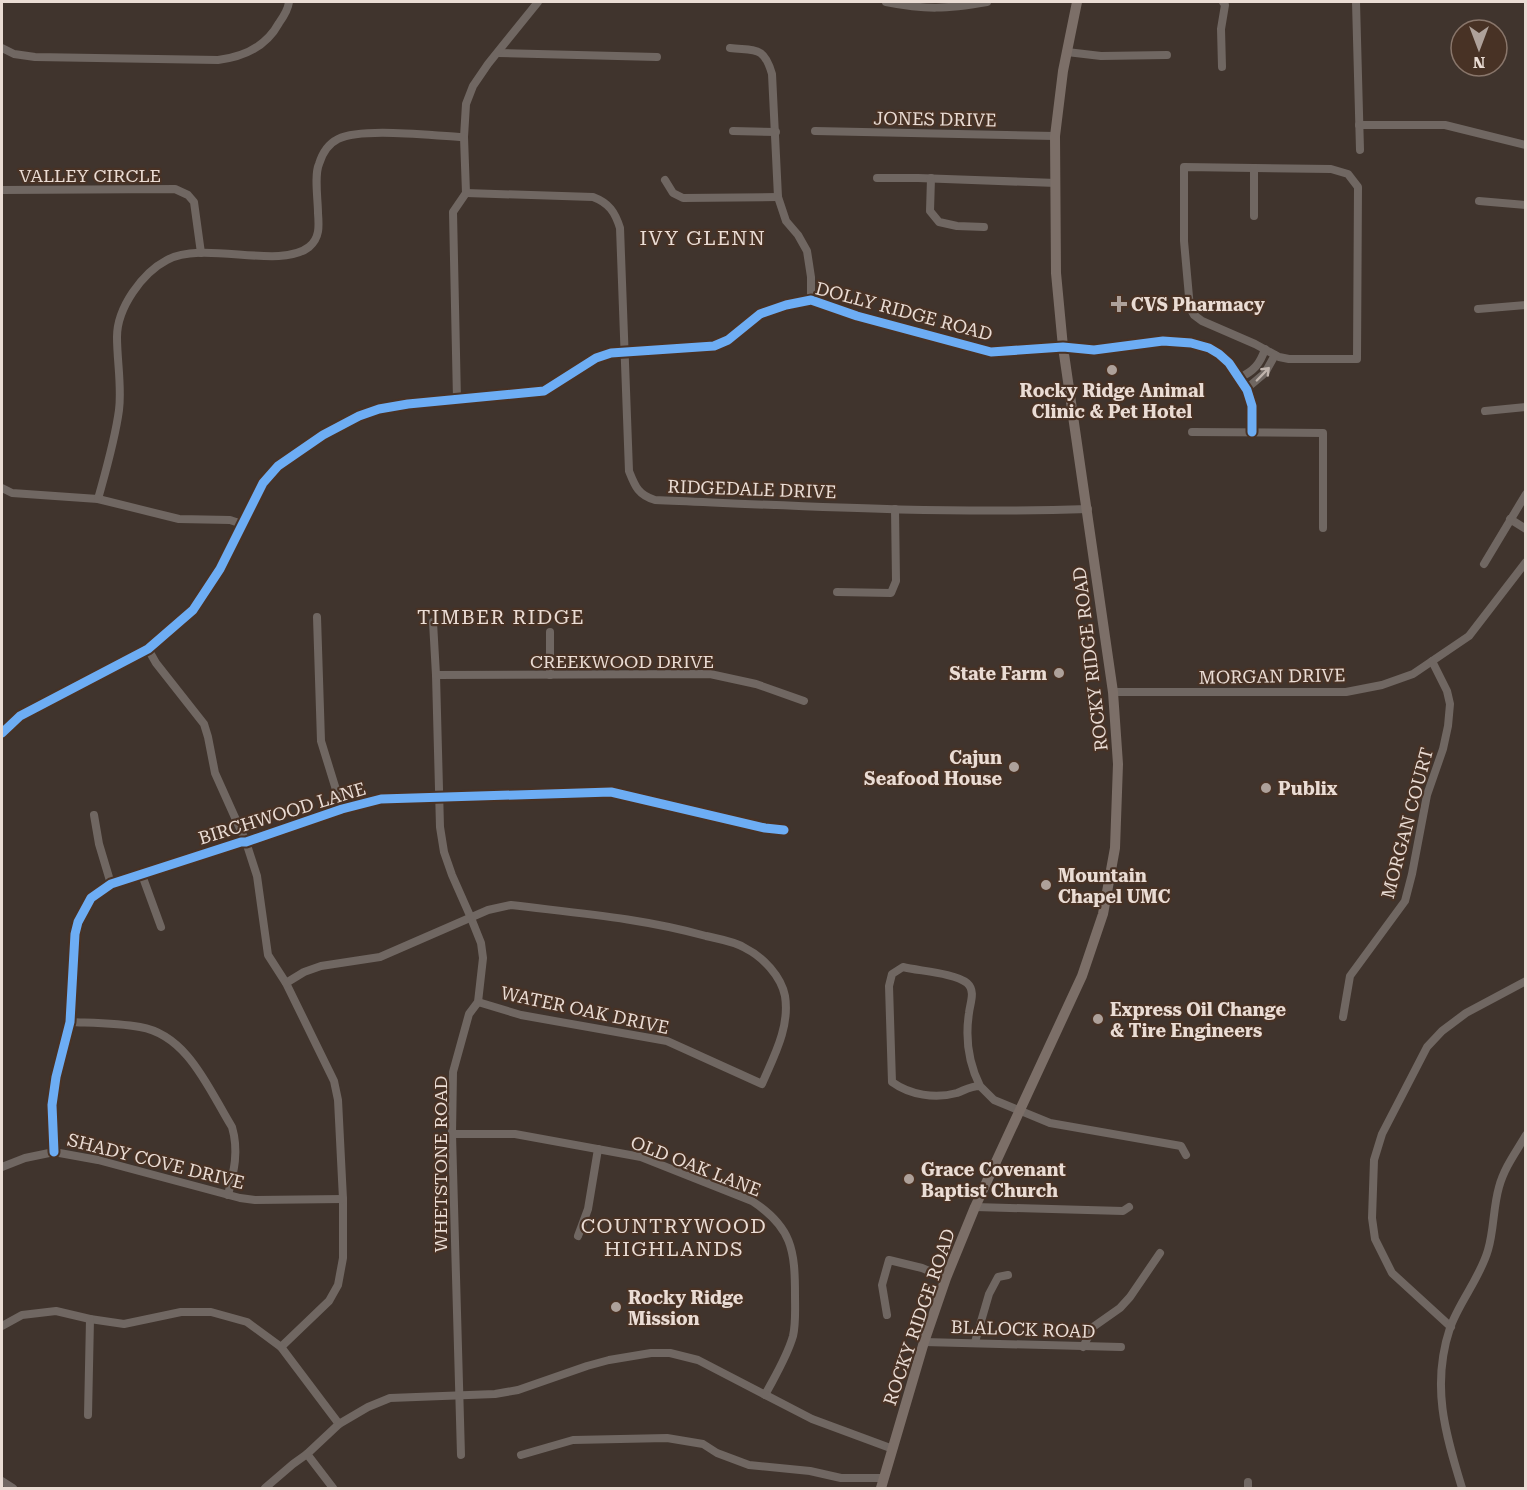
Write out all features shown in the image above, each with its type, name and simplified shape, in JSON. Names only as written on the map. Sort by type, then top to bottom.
[{"type":"main road","name":"ROCKY RIDGE ROAD","points":[[882,1483],[924,1342],[946,1278],[975,1207],[1082,976],[1103,914],[1115,848],[1118,764],[1113,692],[1063,347],[1056,273],[1055,136],[1077,2]]},
{"type":"street","points":[[2,48],[14,54],[35,57],[218,60],[234,58],[255,49],[273,35],[288,9],[289,2]]},
{"type":"street","points":[[457,400],[453,212],[466,193],[464,137],[466,104],[473,86],[538,2]]},
{"type":"street","points":[[886,2],[917,9],[953,8],[987,2]]},
{"type":"street","points":[[1222,67],[1221,29],[1225,5],[1223,2]]},
{"type":"street","points":[[1356,2],[1360,150]]},
{"type":"street","points":[[730,48],[761,52],[768,60],[772,74],[778,197],[786,221],[798,235],[807,251],[811,277],[811,300]]},
{"type":"street","points":[[498,52],[657,57]]},
{"type":"street","points":[[1067,52],[1101,56],[1167,55]]},
{"type":"street","points":[[1359,125],[1445,125],[1526,145]]},
{"type":"street","points":[[733,130],[776,132]]},
{"type":"street","name":"JONES DRIVE","points":[[815,131],[1055,136]]},
{"type":"street","points":[[98,499],[115,436],[120,407],[117,334],[125,307],[138,284],[160,263],[176,255],[201,253],[283,255],[304,251],[314,243],[319,232],[317,166],[324,150],[336,140],[357,133],[464,137]]},
{"type":"street","points":[[1184,167],[1331,169],[1348,174],[1358,188],[1357,358],[1289,359],[1265,350],[1203,321],[1194,315],[1190,308],[1184,241],[1184,167]]},
{"type":"street","points":[[1254,168],[1254,216]]},
{"type":"street","points":[[877,178],[1056,183]]},
{"type":"street","points":[[931,178],[930,211],[939,222],[957,226],[984,227]]},
{"type":"street","points":[[665,180],[673,193],[683,198],[778,197]]},
{"type":"street","name":"VALLEY CIRCLE","points":[[2,190],[175,189],[188,195],[194,202],[201,253]]},
{"type":"street","name":"RIDGEDALE DRIVE","points":[[466,193],[593,197],[605,202],[615,213],[621,228],[629,471],[636,489],[645,497],[664,501],[895,509],[1021,511],[1088,509]]},
{"type":"street","points":[[1479,201],[1526,205]]},
{"type":"street","name":"DOLLY RIDGE ROAD","points":[[2,733],[20,716],[148,649],[193,610],[220,569],[262,483],[278,465],[323,435],[358,416],[379,409],[408,404],[544,391],[596,358],[611,353],[714,346],[728,340],[760,314],[786,304],[811,300],[857,316],[991,352],[1063,347],[1094,350],[1162,340],[1191,342],[1209,348],[1229,363],[1246,389],[1251,406],[1252,432]]},
{"type":"street","points":[[1478,309],[1526,305]]},
{"type":"street","points":[[1239,378],[1252,372],[1261,361],[1265,350]]},
{"type":"street","points":[[1246,389],[1265,373],[1275,355]]},
{"type":"street","points":[[1485,411],[1526,406]]},
{"type":"street","points":[[1192,432],[1323,433],[1323,528]]},
{"type":"street","points":[[2,488],[12,493],[98,499],[179,519],[230,520],[242,524]]},
{"type":"street","points":[[1484,564],[1526,494]]},
{"type":"street","points":[[837,592],[891,593],[896,581],[895,509]]},
{"type":"street","points":[[1510,519],[1526,529]]},
{"type":"street","name":"MORGAN DRIVE","points":[[1113,692],[1346,692],[1387,683],[1413,674],[1469,636],[1526,562]]},
{"type":"street","points":[[317,617],[321,741],[342,809]]},
{"type":"street","name":"WHETSTONE ROAD","points":[[433,622],[440,827],[444,852],[481,943],[483,958],[478,1002],[469,1014],[453,1072],[452,1134],[461,1455]]},
{"type":"street","points":[[549,632],[550,675]]},
{"type":"street","points":[[148,649],[156,663],[204,724],[215,773],[246,842],[257,876],[268,955],[286,983],[334,1081],[338,1100],[343,1258],[338,1285],[329,1301],[281,1347]]},
{"type":"street","name":"MORGAN COURT","points":[[1343,1017],[1350,976],[1405,901],[1412,877],[1427,795],[1443,749],[1448,726],[1450,704],[1447,691],[1432,661]]},
{"type":"street","name":"CREEKWOOD DRIVE","points":[[436,675],[710,674],[756,684],[804,701]]},
{"type":"street","name":"BIRCHWOOD LANE","points":[[54,1152],[52,1105],[56,1077],[70,1022],[75,934],[78,922],[91,898],[111,884],[342,809],[381,799],[611,792],[765,828],[784,830]]},
{"type":"street","points":[[94,814],[99,844],[111,884]]},
{"type":"street","points":[[142,875],[161,927]]},
{"type":"street","name":"WATER OAK DRIVE","points":[[286,983],[304,972],[321,966],[380,957],[488,910],[511,904],[667,925],[743,946],[761,957],[778,978],[784,994],[786,1016],[781,1040],[762,1083],[667,1041],[521,1015],[478,1002]]},
{"type":"street","points":[[980,1086],[972,1086],[956,1093],[928,1096],[902,1090],[892,1082],[889,986],[892,974],[903,968],[958,978],[968,984],[973,994],[968,1015],[967,1042],[973,1071],[980,1086],[994,1100],[1050,1124],[1181,1146],[1186,1155]]},
{"type":"street","points":[[1451,1327],[1392,1273],[1375,1239],[1372,1218],[1374,1160],[1382,1134],[1427,1047],[1442,1031],[1466,1013],[1526,981]]},
{"type":"street","points":[[70,1022],[142,1027],[170,1038],[188,1055],[232,1127],[235,1137],[236,1161],[228,1195]]},
{"type":"street","name":"OLD OAK LANE","points":[[452,1134],[515,1134],[641,1157],[752,1201],[767,1211],[780,1224],[792,1250],[795,1270],[795,1321],[793,1336],[787,1352],[765,1395]]},
{"type":"street","points":[[1462,1488],[1441,1409],[1440,1371],[1451,1327],[1484,1264],[1498,1189],[1504,1172],[1526,1135]]},
{"type":"street","points":[[578,1236],[588,1209],[598,1149]]},
{"type":"street","name":"SHADY COVE DRIVE","points":[[2,1167],[25,1158],[54,1152],[98,1160],[228,1195],[255,1200],[342,1199]]},
{"type":"street","points":[[975,1207],[1123,1211],[1129,1207]]},
{"type":"street","points":[[1083,1347],[1093,1327],[1120,1308],[1130,1297],[1160,1253]]},
{"type":"street","points":[[887,1315],[882,1285],[889,1260],[922,1268],[946,1278]]},
{"type":"street","points":[[975,1342],[989,1294],[998,1277],[1008,1275]]},
{"type":"street","points":[[2,1326],[21,1315],[56,1311],[124,1324],[181,1312],[211,1312],[247,1322],[281,1347],[339,1425]]},
{"type":"street","points":[[88,1415],[90,1319]]},
{"type":"street","name":"BLALOCK ROAD","points":[[924,1342],[1121,1347]]},
{"type":"street","points":[[265,1488],[339,1425],[368,1407],[390,1398],[495,1394],[518,1390],[609,1360],[651,1353],[670,1353],[698,1360],[833,1428],[892,1449]]},
{"type":"street","points":[[521,1455],[573,1440],[667,1438],[703,1444],[717,1453],[749,1465],[810,1471],[840,1478],[882,1483]]},
{"type":"street","points":[[307,1454],[333,1488]]},
{"type":"street","points":[[2,1481],[13,1488]]},
{"type":"cycle path","points":[[2,733],[20,716],[148,649],[193,610],[220,569],[263,483],[278,466],[323,435],[359,416],[379,409],[408,404],[544,391],[596,358],[611,353],[714,346],[728,340],[760,314],[786,305],[811,300],[857,316],[991,352],[1063,347],[1094,350],[1163,341],[1191,343],[1209,348],[1229,363],[1247,390],[1252,406],[1252,432]]},
{"type":"cycle path","points":[[54,1152],[52,1105],[56,1077],[70,1022],[75,934],[78,922],[91,898],[111,884],[342,809],[381,799],[611,792],[765,828],[784,830]]},
{"type":"place","name":"CVS Pharmacy","points":[[1119,304]]},
{"type":"place","name":"Rocky Ridge Animal Clinic & Pet Hotel","points":[[1112,370]]},
{"type":"place","name":"State Farm","points":[[1059,673]]},
{"type":"place","name":"Cajun Seafood House","points":[[1014,767]]},
{"type":"place","name":"Publix","points":[[1266,788]]},
{"type":"place","name":"Mountain Chapel UMC","points":[[1046,885]]},
{"type":"place","name":"Express Oil Change & Tire Engineers","points":[[1098,1019]]},
{"type":"place","name":"Grace Covenant Baptist Church","points":[[909,1179]]},
{"type":"place","name":"Rocky Ridge Mission","points":[[616,1307]]},
{"type":"district","name":"IVY GLENN","points":[[703,238]]},
{"type":"district","name":"TIMBER RIDGE","points":[[501,617]]},
{"type":"district","name":"COUNTRYWOOD HIGHLANDS","points":[[674,1238]]}]
